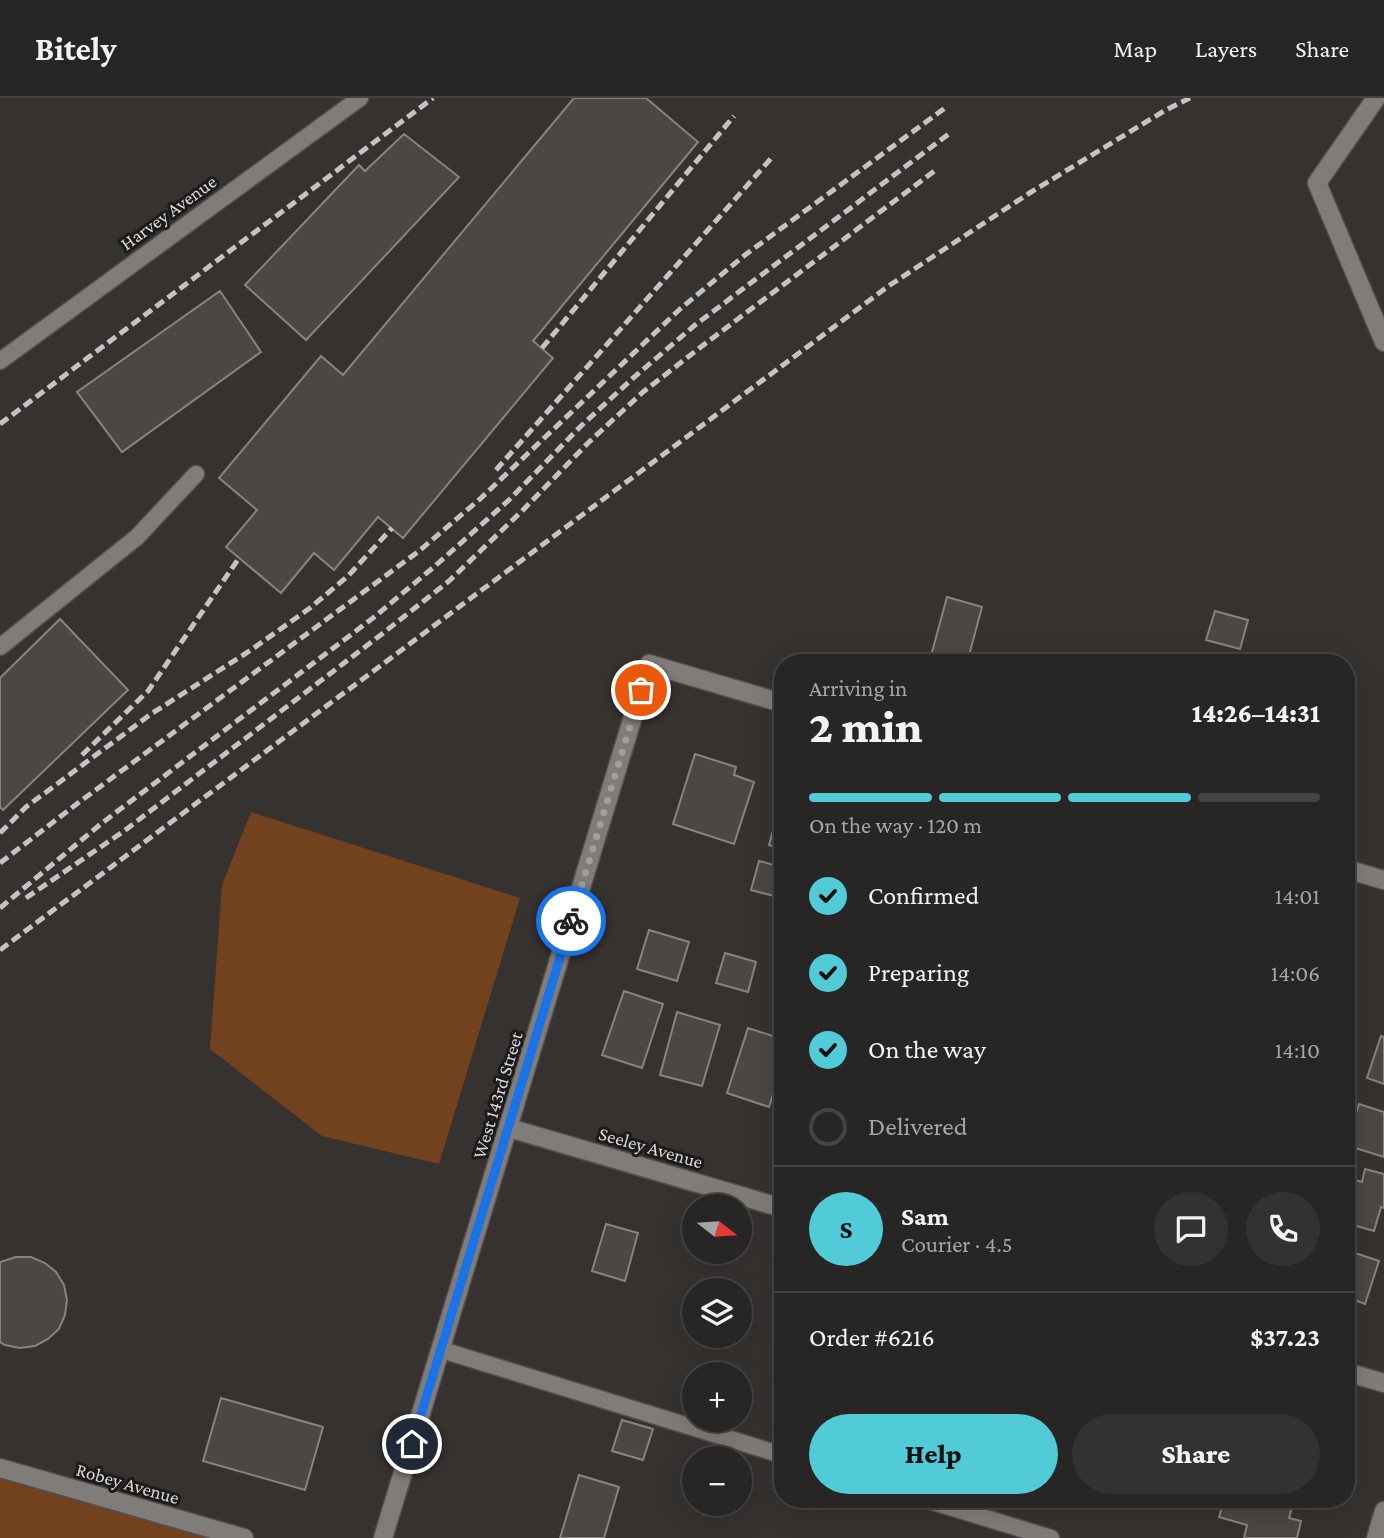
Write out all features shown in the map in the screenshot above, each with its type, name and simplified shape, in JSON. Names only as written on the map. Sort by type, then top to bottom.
[{"type":"street","points":[[1376,98],[1317,183],[1384,342]]},
{"type":"street","name":"West 143rd Street","points":[[383,1538],[649,664],[774,701]]},
{"type":"street","points":[[1355,872],[1384,880]]},
{"type":"street","name":"Seeley Avenue","points":[[509,1128],[774,1206]]},
{"type":"street","points":[[1355,1375],[1384,1383]]},
{"type":"street","name":"Robey Avenue","points":[[0,1468],[244,1538]]},
{"type":"street","points":[[1376,1538],[1384,1511]]},
{"type":"lane","name":"Harvey Avenue","points":[[0,360],[360,98]]},
{"type":"lane","points":[[0,647],[137,537],[196,474]]},
{"type":"lane","points":[[442,1350],[774,1453]]},
{"type":"lane","points":[[953,1508],[1051,1538]]},
{"type":"shaded area","points":[[251,812],[520,898],[439,1164],[322,1136],[210,1049],[222,885]]},
{"type":"shaded area","points":[[0,1474],[213,1538],[0,1538]]},
{"type":"building","points":[[574,98],[646,98],[698,142],[533,341],[553,358],[403,538],[378,517],[334,570],[314,553],[281,593],[226,547],[257,510],[219,478],[321,356],[343,375]]},
{"type":"building","points":[[404,134],[459,177],[306,340],[245,285],[359,165],[365,171]]},
{"type":"building","points":[[220,291],[261,352],[122,452],[77,392]]},
{"type":"building","points":[[947,597],[982,607],[969,654],[931,654]]},
{"type":"building","points":[[1215,611],[1248,620],[1240,649],[1206,640]]},
{"type":"building","points":[[60,619],[128,690],[3,810],[0,807],[0,678]]},
{"type":"building","points":[[695,754],[736,767],[734,775],[754,782],[734,844],[673,824]]},
{"type":"building","points":[[774,827],[774,847],[769,845]]},
{"type":"building","points":[[759,861],[774,865],[774,896],[751,890]]},
{"type":"building","points":[[649,930],[689,942],[677,981],[637,969]]},
{"type":"building","points":[[725,953],[756,962],[748,992],[716,983]]},
{"type":"building","points":[[624,991],[663,1004],[642,1068],[602,1055]]},
{"type":"building","points":[[677,1012],[720,1025],[702,1086],[660,1075]]},
{"type":"building","points":[[748,1028],[774,1036],[774,1091],[769,1107],[727,1093]]},
{"type":"building","points":[[1381,1036],[1384,1037],[1384,1084],[1367,1078]]},
{"type":"building","points":[[1359,1104],[1384,1112],[1384,1157],[1355,1148],[1355,1117]]},
{"type":"building","points":[[1365,1169],[1384,1174],[1384,1208],[1381,1207],[1374,1231],[1355,1226],[1355,1180],[1362,1182]]},
{"type":"building","points":[[606,1224],[638,1233],[625,1281],[592,1271]]},
{"type":"building","points":[[1355,1253],[1379,1261],[1365,1304],[1355,1300]]},
{"type":"building","points":[[16,1257],[31,1257],[56,1272],[64,1285],[67,1300],[59,1329],[35,1346],[20,1348],[0,1342],[0,1262]]},
{"type":"building","points":[[221,1398],[323,1427],[305,1490],[203,1461]]},
{"type":"building","points":[[622,1420],[653,1429],[643,1460],[612,1451]]},
{"type":"building","points":[[579,1475],[619,1487],[604,1538],[560,1538]]},
{"type":"building","points":[[1222,1508],[1292,1508],[1289,1518],[1301,1521],[1297,1538],[1244,1538],[1247,1525],[1219,1517]]},
{"type":"railway","points":[[0,424],[433,98]]},
{"type":"railway","points":[[0,950],[890,285],[1028,194],[1190,98]]},
{"type":"railway","points":[[0,863],[419,551],[480,499],[680,309],[745,255],[945,108]]},
{"type":"railway","points":[[542,348],[734,116]]},
{"type":"railway","points":[[0,908],[102,823],[373,618],[435,566],[510,499],[581,426],[695,325],[950,133]]},
{"type":"railway","points":[[496,470],[774,155]]},
{"type":"railway","points":[[26,898],[124,831],[449,581],[643,392],[937,169]]},
{"type":"railway","points":[[0,833],[26,807],[151,714],[251,650],[310,608],[348,576],[392,528]]},
{"type":"railway","points":[[82,755],[148,691],[239,558]]},
{"type":"way so far","points":[[571,921],[641,690]]},
{"type":"route","points":[[412,1444],[571,921]]}]
